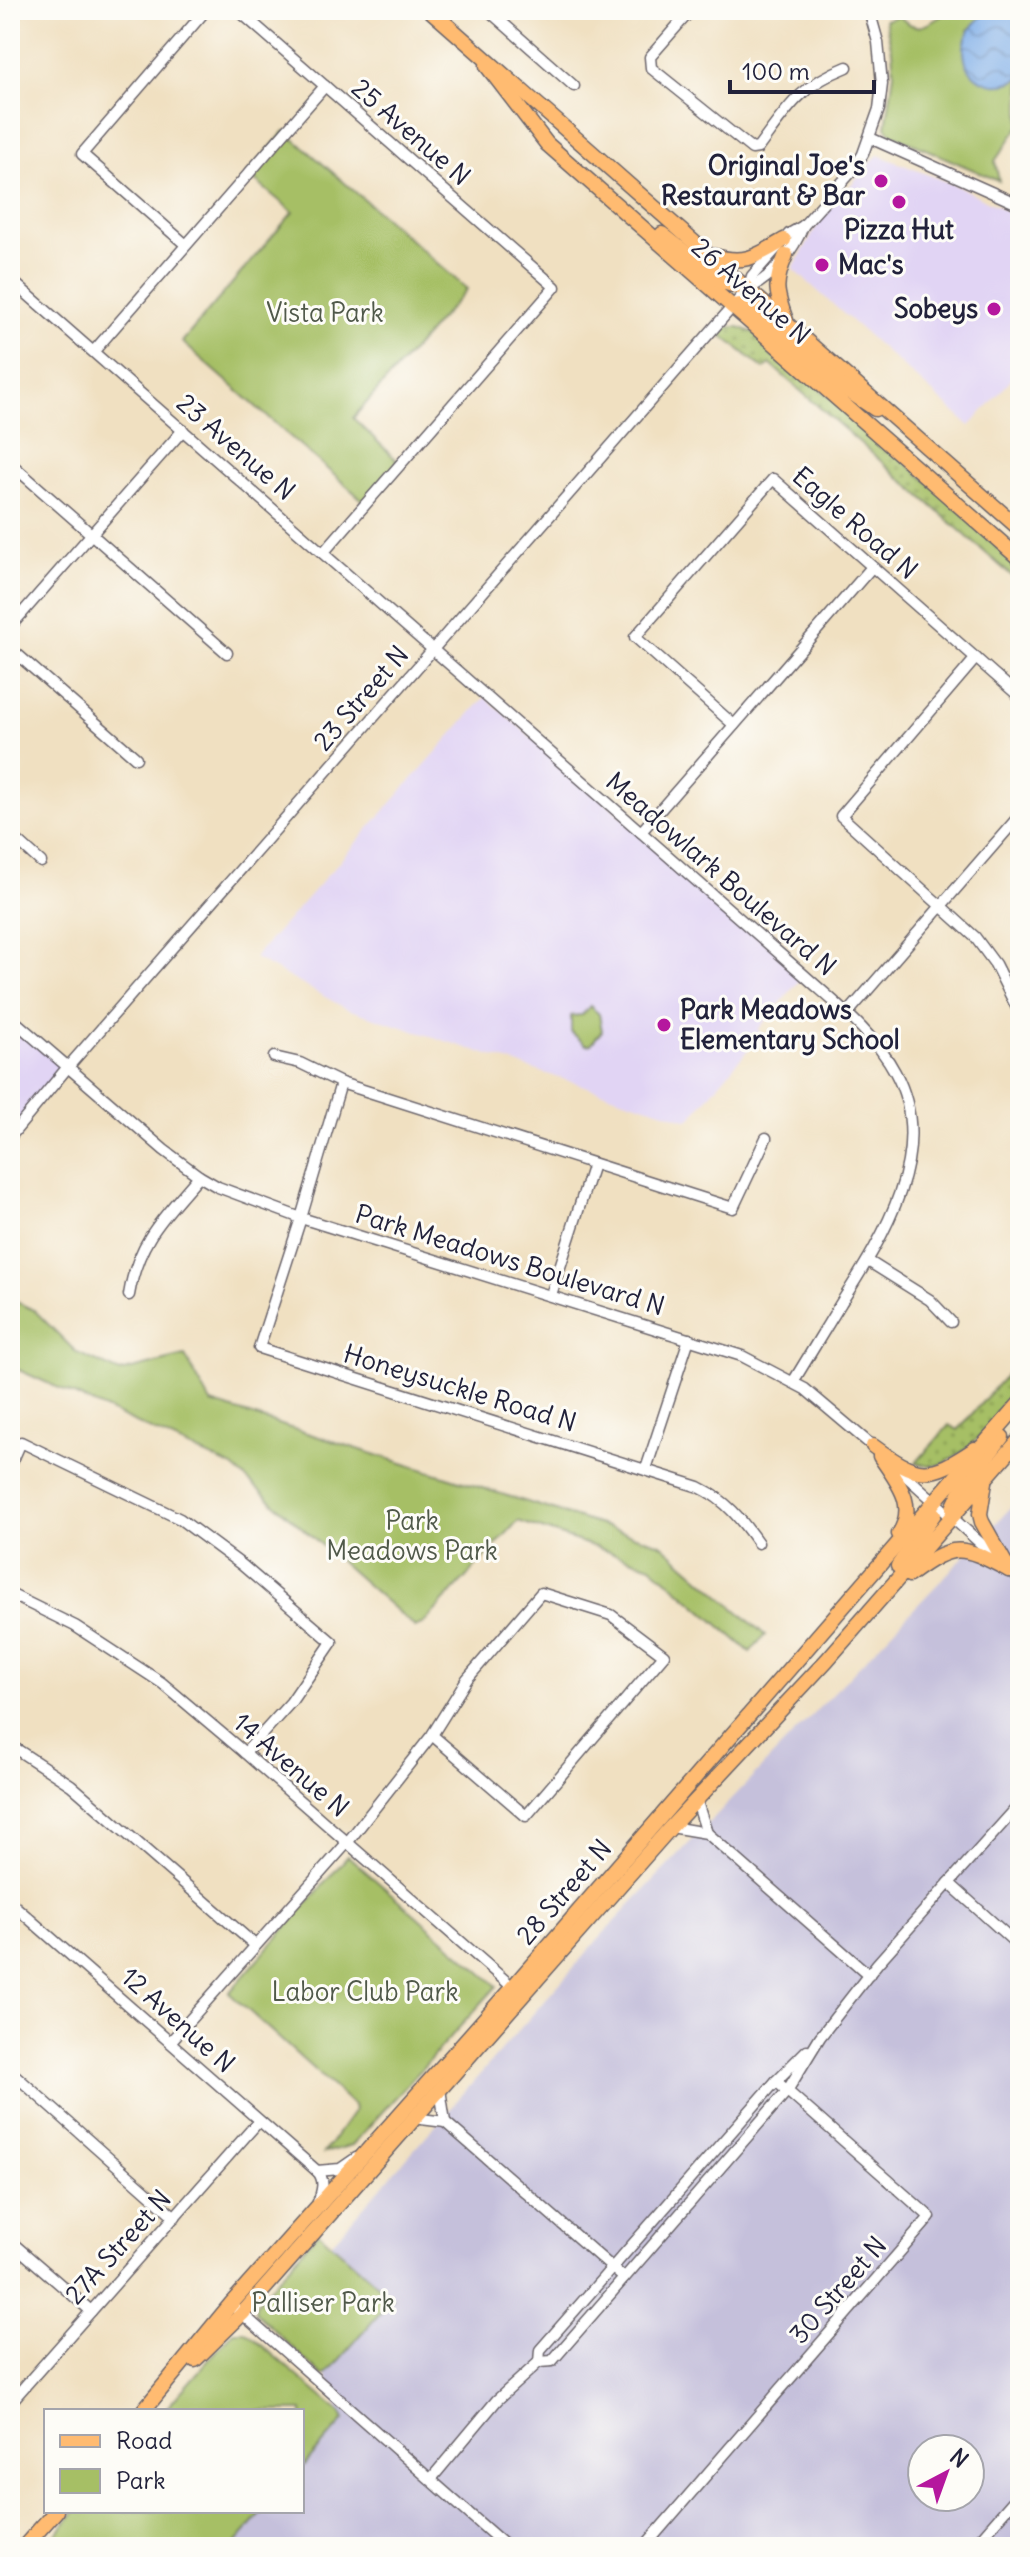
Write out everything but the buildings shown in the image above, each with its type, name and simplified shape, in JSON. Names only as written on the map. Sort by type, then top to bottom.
[{"type":"main road","name":"26 Avenue N","points":[[430,10],[1020,529]]},
{"type":"main road","name":"26 Avenue N","points":[[469,42],[547,144],[1020,559]]},
{"type":"main road","points":[[607,197],[635,213],[722,282],[748,289]]},
{"type":"main road","points":[[710,254],[730,261],[742,261],[785,247],[776,290],[787,324]]},
{"type":"main road","points":[[732,306],[752,309],[847,390],[897,421]]},
{"type":"main road","name":"28 Street N","points":[[145,2409],[440,2089],[518,1992],[1020,1403]]},
{"type":"main road","points":[[951,1517],[954,1502],[962,1489],[1020,1410]]},
{"type":"main road","points":[[873,1446],[895,1462],[925,1473],[935,1472],[992,1437]]},
{"type":"main road","name":"28 Street N","points":[[236,2309],[363,2153],[518,1992],[827,1660],[1020,1439]]},
{"type":"main road","points":[[873,1446],[902,1490],[907,1507],[906,1523],[882,1563]]},
{"type":"main road","points":[[986,1478],[980,1514],[982,1522],[1015,1574]]},
{"type":"main road","points":[[827,1660],[845,1630],[893,1573],[933,1518],[936,1502]]},
{"type":"main road","points":[[887,1592],[951,1550],[964,1549],[1015,1574]]},
{"type":"main road","points":[[24,2547],[54,2513]]},
{"type":"street","points":[[10,19],[18,10]]},
{"type":"street","points":[[185,244],[82,154],[206,10]]},
{"type":"street","name":"25 Avenue N","points":[[238,10],[555,287],[323,553]]},
{"type":"street","points":[[488,10],[574,86]]},
{"type":"street","points":[[691,10],[650,57],[651,68],[752,149],[758,148],[794,100],[821,77],[847,67]]},
{"type":"street","name":"23 Street N","points":[[10,1137],[748,289],[752,276],[785,247],[854,169],[870,138],[879,109],[882,84],[880,52],[869,10]]},
{"type":"street","points":[[94,351],[325,86]]},
{"type":"street","points":[[870,138],[1020,205]]},
{"type":"street","name":"23 Avenue N","points":[[10,279],[432,650]]},
{"type":"street","points":[[10,627],[183,430]]},
{"type":"street","points":[[10,463],[227,653]]},
{"type":"street","name":"Eagle Road N","points":[[734,725],[635,637],[773,479],[1020,697]]},
{"type":"street","points":[[641,832],[872,567]]},
{"type":"street","points":[[10,648],[136,758]]},
{"type":"street","name":"Meadowlark Boulevard N","points":[[432,650],[847,1014],[872,1039],[903,1090],[910,1112],[911,1144],[905,1177],[868,1261],[793,1382]]},
{"type":"street","points":[[976,658],[841,816],[975,937],[986,950],[1020,1014]]},
{"type":"street","points":[[847,1014],[1020,815]]},
{"type":"street","points":[[10,834],[41,862]]},
{"type":"street","name":"Park Meadows Boulevard N","points":[[10,1017],[156,1143],[218,1187],[301,1218],[742,1356],[793,1382],[817,1398],[873,1446],[1015,1574]]},
{"type":"street","points":[[274,1057],[300,1063],[341,1083],[733,1208],[766,1138]]},
{"type":"street","points":[[301,1218],[341,1083]]},
{"type":"street","points":[[551,1295],[593,1164]]},
{"type":"street","points":[[129,1295],[134,1266],[143,1245],[199,1176]]},
{"type":"street","name":"Honeysuckle Road N","points":[[301,1218],[259,1348],[646,1469],[713,1494],[735,1513],[758,1543]]},
{"type":"street","points":[[868,1261],[930,1300],[951,1322]]},
{"type":"street","points":[[646,1469],[689,1339]]},
{"type":"street","points":[[10,1467],[21,1442],[180,1519],[242,1565],[332,1642],[291,1702],[245,1753]]},
{"type":"street","points":[[171,2041],[347,1843],[432,1735],[469,1678],[541,1593],[611,1615],[664,1655],[526,1816],[432,1735]]},
{"type":"street","name":"14 Avenue N","points":[[10,1594],[75,1626],[162,1683],[518,1992]]},
{"type":"street","points":[[10,1745],[71,1785],[255,1945]]},
{"type":"street","points":[[696,1799],[707,1833],[869,1975]]},
{"type":"street","points":[[539,2362],[540,2350],[776,2081],[820,2037],[869,1975],[1020,1804]]},
{"type":"street","points":[[671,1827],[707,1833]]},
{"type":"street","points":[[949,1883],[1020,1947]]},
{"type":"street","name":"12 Avenue N","points":[[10,1902],[317,2171]]},
{"type":"street","points":[[431,2479],[497,2400],[539,2362],[552,2361],[787,2091],[820,2037]]},
{"type":"street","points":[[16,2076],[175,2217]]},
{"type":"street","name":"30 Street N","points":[[644,2547],[930,2217],[776,2081]]},
{"type":"street","points":[[440,2089],[445,2122]]},
{"type":"street","points":[[413,2118],[445,2122],[624,2278]]},
{"type":"street","name":"27A Street N","points":[[10,2403],[259,2121]]},
{"type":"street","points":[[314,2211],[323,2190],[317,2171],[340,2169],[363,2153]]},
{"type":"street","points":[[10,2241],[91,2311]]},
{"type":"street","points":[[236,2309],[507,2547]]},
{"type":"street","points":[[973,2547],[1020,2493]]},
{"type":"shaded area","points":[[878,155],[962,188],[1020,218],[1020,370],[970,426],[793,269],[823,215]]},
{"type":"shaded area","points":[[485,697],[804,975],[758,1030],[761,1034],[689,1120],[347,1009],[254,958]]},
{"type":"shaded area","points":[[10,1017],[67,1068],[10,1137]]},
{"type":"shaded area","points":[[1020,1498],[1020,2547],[233,2547],[262,2513],[304,2513],[304,2466],[343,2420],[326,2375],[393,2298],[332,2243],[610,1926]]},
{"type":"green space","points":[[951,10],[990,10],[968,30],[1013,82],[1020,78],[1020,125],[995,161],[999,181],[893,135],[886,127],[894,73],[885,20],[899,16],[913,26],[919,26]]},
{"type":"green space","name":"Vista Park","points":[[285,131],[467,289],[353,418],[400,463],[365,502],[182,342],[293,212],[247,174]]},
{"type":"green space","points":[[727,327],[739,327],[755,333],[1020,561],[1020,583],[770,364],[764,369],[719,333]]},
{"type":"green space","points":[[590,1006],[599,1014],[602,1031],[591,1044],[586,1045],[571,1032],[571,1016],[582,1015]]},
{"type":"green space","name":"Park Meadows Park","points":[[10,1299],[34,1310],[77,1353],[120,1372],[185,1356],[211,1403],[661,1544],[765,1635],[750,1652],[651,1566],[518,1521],[424,1623],[415,1627],[233,1467],[10,1366]]},
{"type":"green space","points":[[1020,1359],[1020,1392],[984,1432],[962,1452],[941,1464],[916,1463],[949,1425],[958,1430]]},
{"type":"green space","name":"Labor Club Park","points":[[348,1856],[497,1986],[352,2145],[324,2153],[354,2111],[353,2105],[229,1993]]},
{"type":"green space","name":"Palliser Park","points":[[318,2232],[393,2298],[326,2375],[321,2375],[255,2312],[256,2304]]},
{"type":"green space","name":"Palliser Park","points":[[234,2331],[245,2331],[341,2413],[344,2420],[304,2466],[304,2409],[166,2409]]},
{"type":"green space","points":[[74,2513],[262,2513],[233,2547],[45,2547]]},
{"type":"water","points":[[990,10],[1020,10],[1020,78],[1003,84],[988,83],[976,77],[964,53],[966,39],[974,24]]},
{"type":"place","name":"Original Joe's Restaurant & Bar","points":[[881,181]]},
{"type":"place","name":"Pizza Hut","points":[[899,202]]},
{"type":"place","name":"Mac's","points":[[822,265]]},
{"type":"place","name":"Sobeys","points":[[994,309]]},
{"type":"place","name":"Park Meadows Elementary School","points":[[664,1025]]}]
